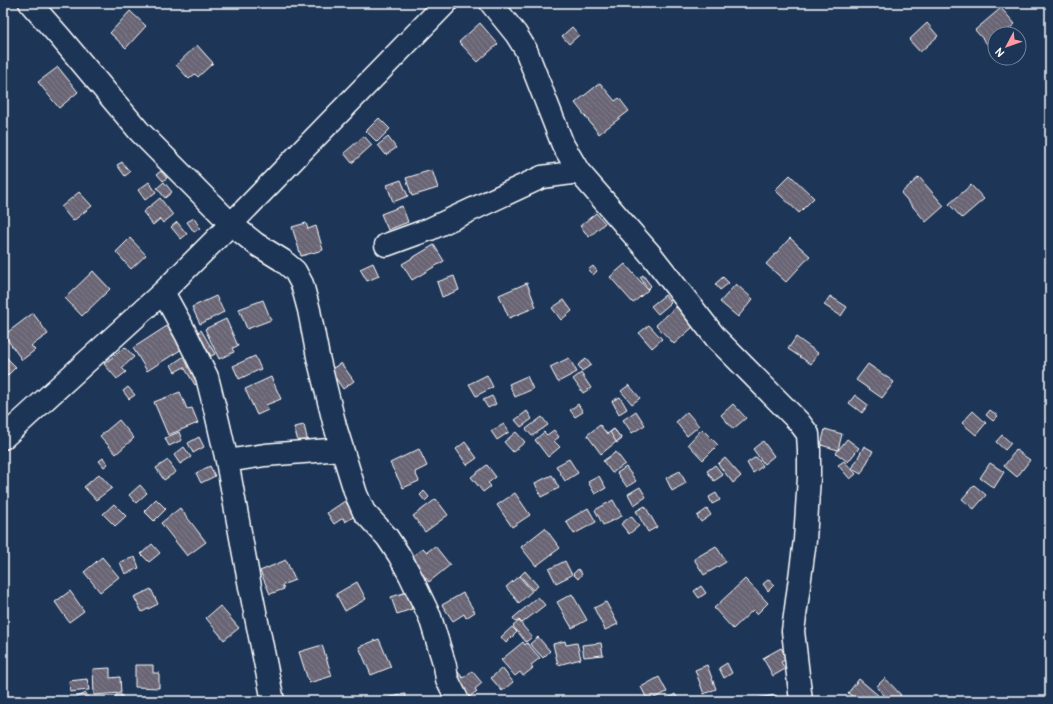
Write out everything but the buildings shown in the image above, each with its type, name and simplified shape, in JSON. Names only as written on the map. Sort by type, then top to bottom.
[{"type":"street","points":[[30,3],[139,132],[231,224],[256,244],[282,260],[295,271],[302,284],[333,418],[356,494],[364,512],[399,554],[410,575],[430,617],[445,666],[447,679],[458,701]]},
{"type":"street","points":[[3,438],[163,292],[446,3]]},
{"type":"street","points":[[491,3],[516,34],[526,50],[563,145],[579,172],[652,256],[716,338],[799,422],[808,434],[809,477],[805,540],[793,631],[801,701]]},
{"type":"street","points":[[386,245],[430,228],[542,177],[579,172]]},
{"type":"street","points":[[163,292],[207,377],[227,461],[273,701]]},
{"type":"street","points":[[227,461],[265,455],[342,449]]}]
